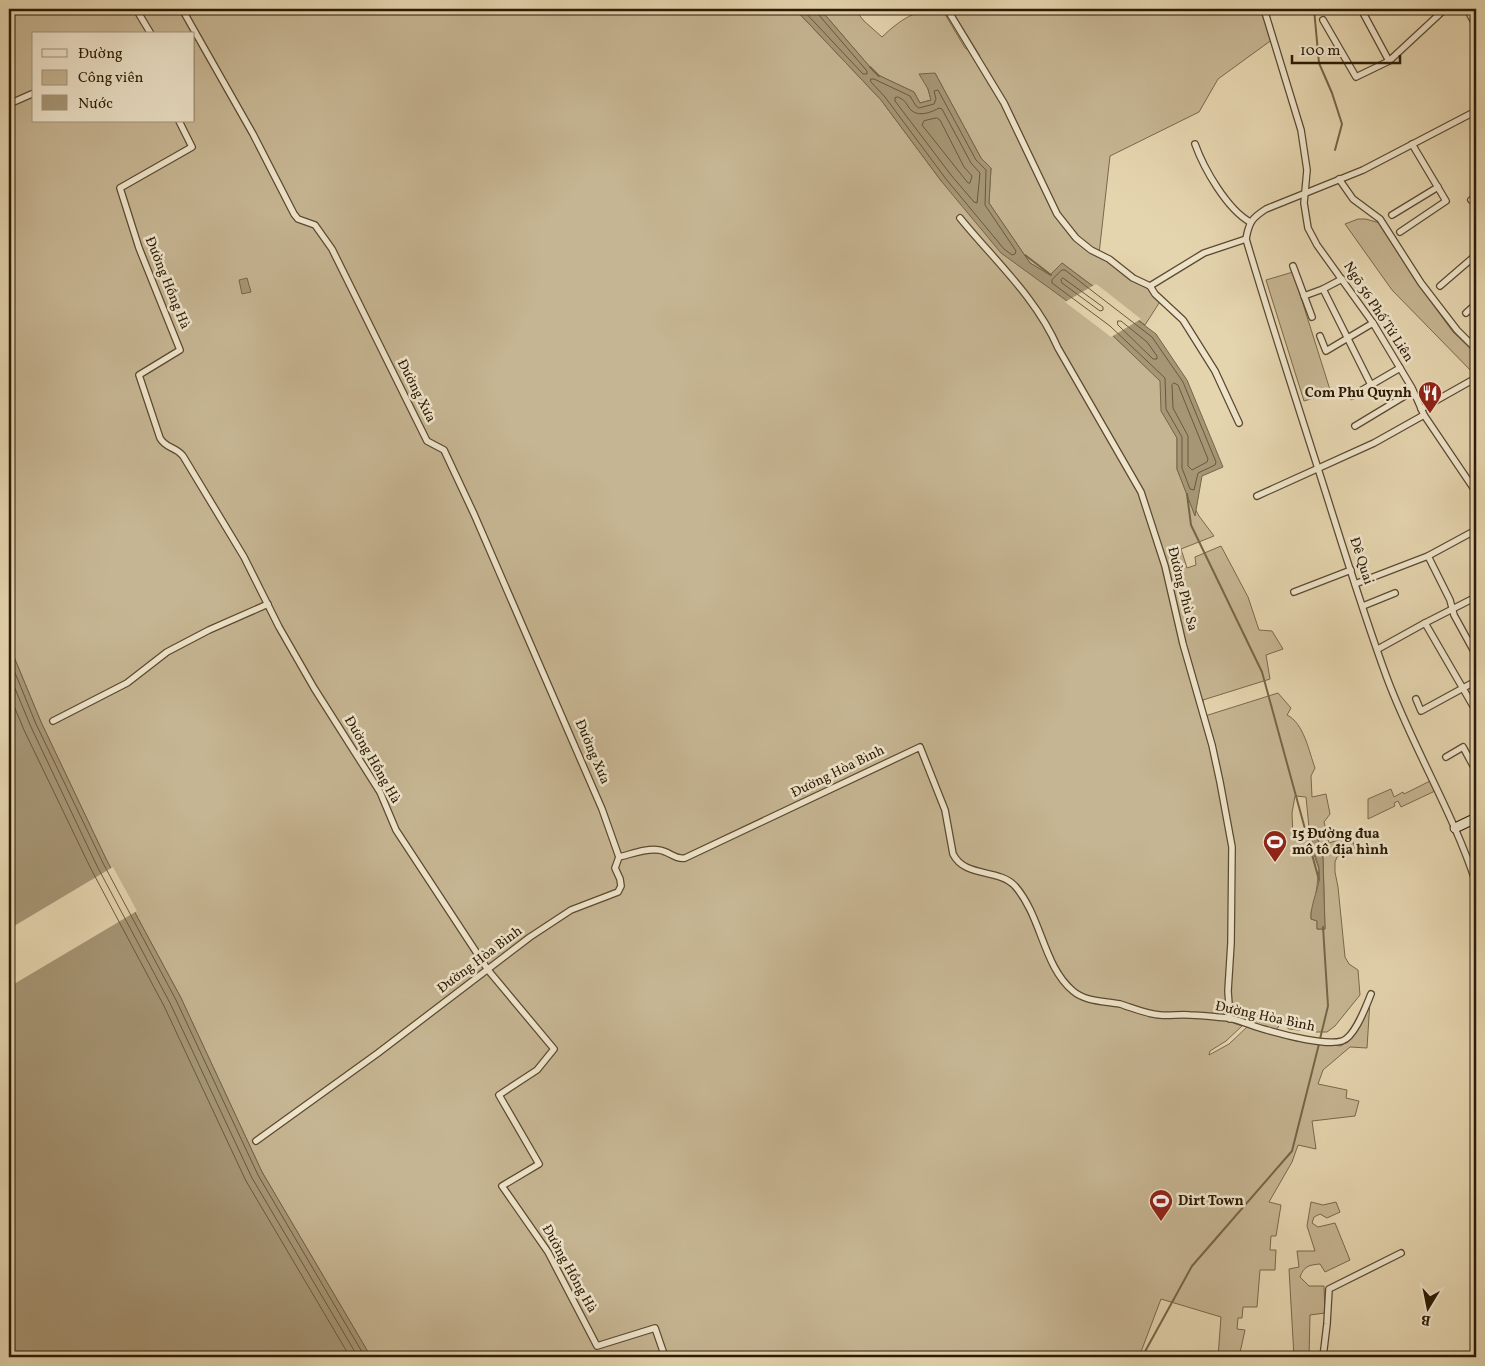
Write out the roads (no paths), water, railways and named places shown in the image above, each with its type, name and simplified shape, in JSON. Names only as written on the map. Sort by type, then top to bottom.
[{"type":"street","points":[[136,9],[150,32]]},
{"type":"street","name":"Đường Xưa","points":[[182,9],[253,134],[294,214],[298,219],[315,225],[332,249],[428,441],[444,450],[562,715],[602,809],[619,858]]},
{"type":"street","points":[[947,9],[1004,103],[1057,214],[1076,238],[1091,250],[1109,259],[1133,278],[1150,286],[1155,294],[1182,320],[1215,371],[1239,423]]},
{"type":"street","name":"Ngõ 56 Phố Tứ Liên","points":[[1264,9],[1301,130],[1307,170],[1304,202],[1308,228],[1317,245],[1373,323],[1413,391],[1422,412],[1476,492]]},
{"type":"street","points":[[1323,20],[1356,77],[1389,61],[1445,9]]},
{"type":"street","points":[[1468,9],[1476,26]]},
{"type":"street","points":[[1363,10],[1389,61]]},
{"type":"street","points":[[9,104],[32,94]]},
{"type":"street","points":[[1150,286],[1204,253],[1246,239],[1248,225],[1255,216],[1266,209],[1304,192],[1363,170],[1476,111]]},
{"type":"street","name":"Đường Hồng Hà","points":[[180,122],[192,147],[120,188],[139,248],[180,350],[139,375],[163,443],[176,448],[183,456],[244,557],[279,627],[314,688],[380,792],[396,830],[488,970],[554,1049],[537,1070],[499,1095],[539,1164],[502,1186],[541,1240],[597,1346],[655,1328],[665,1357]]},
{"type":"street","points":[[1195,144],[1200,157],[1231,207],[1250,222]]},
{"type":"street","points":[[1400,232],[1446,201],[1412,144]]},
{"type":"street","points":[[1339,179],[1353,199],[1380,219],[1421,283],[1456,330],[1476,350]]},
{"type":"street","points":[[1392,215],[1438,187]]},
{"type":"street","name":"Đường Phù Sa","points":[[960,218],[1015,280],[1051,332],[1058,348],[1125,462],[1141,492],[1150,516],[1165,566],[1185,654],[1212,745],[1232,847],[1231,943],[1228,990],[1230,1019]]},
{"type":"street","name":"Đê Quai","points":[[1246,239],[1362,606],[1400,713],[1455,828],[1476,882]]},
{"type":"street","points":[[1440,286],[1476,255]]},
{"type":"street","points":[[1294,266],[1312,317]]},
{"type":"street","points":[[1304,296],[1342,279]]},
{"type":"street","points":[[1323,289],[1371,385]]},
{"type":"street","points":[[1466,313],[1476,304]]},
{"type":"street","points":[[1320,336],[1326,351],[1373,323]]},
{"type":"street","points":[[1352,396],[1400,368]]},
{"type":"street","points":[[1258,496],[1374,443],[1476,378]]},
{"type":"street","points":[[1355,426],[1413,391]]},
{"type":"street","points":[[1355,584],[1428,556],[1476,530]]},
{"type":"street","points":[[1428,556],[1453,609],[1454,615],[1476,655]]},
{"type":"street","points":[[1294,592],[1351,570]]},
{"type":"street","points":[[1362,606],[1394,593]]},
{"type":"street","points":[[1378,649],[1476,598]]},
{"type":"street","points":[[53,721],[127,683],[167,652],[268,604]]},
{"type":"street","points":[[1425,623],[1476,710]]},
{"type":"street","points":[[1416,699],[1421,711],[1476,681]]},
{"type":"street","name":"Đường Hòa Bình","points":[[256,1141],[342,1080],[530,936],[571,910],[618,892],[622,886],[615,868],[619,858],[649,850],[658,850],[665,851],[676,858],[685,858],[920,747],[945,810],[956,860],[975,871],[1005,878],[1015,886],[1034,915],[1054,966],[1074,992],[1094,1001],[1119,1004],[1157,1015],[1191,1015],[1230,1019],[1277,1033],[1322,1042],[1342,1041],[1351,1034],[1361,1018],[1371,994]]},
{"type":"street","points":[[1446,757],[1463,747],[1476,771]]},
{"type":"street","points":[[1455,828],[1476,818]]},
{"type":"street","points":[[1322,1357],[1327,1324],[1329,1289],[1401,1252]]},
{"type":"water","points":[[795,9],[820,9],[876,74],[914,92],[920,103],[931,100],[928,89],[919,74],[935,73],[981,158],[991,168],[989,203],[1030,263],[1050,275],[1062,263],[1156,334],[1187,380],[1223,467],[1202,476],[1195,516],[1177,469],[1177,438],[1161,411],[1160,381],[1107,330],[1001,253],[942,182],[881,100]]},
{"type":"water","points":[[247,278],[251,292],[242,294],[239,280]]},
{"type":"water","points":[[9,645],[41,722],[107,861],[181,998],[262,1172],[371,1357],[9,1357]]},
{"type":"water","points":[[1315,833],[1322,849],[1323,858],[1325,929],[1317,929],[1317,921],[1311,919],[1319,874],[1312,846]]},
{"type":"waterway","points":[[1314,9],[1319,63],[1332,93],[1342,124],[1335,150]]},
{"type":"waterway","points":[[870,67],[879,76]]},
{"type":"waterway","points":[[1025,255],[1051,275]]},
{"type":"waterway","points":[[1187,494],[1191,525],[1262,672],[1319,880]]},
{"type":"waterway","points":[[1320,1039],[1328,1006],[1323,927]]},
{"type":"waterway","points":[[1142,1357],[1192,1266],[1292,1151],[1319,1044]]},
{"type":"place","name":"Com Phu Quynh","points":[[1430,414]]},
{"type":"place","name":"15 Đường đua mô tô địa hình","points":[[1275,863]]},
{"type":"place","name":"Dirt Town","points":[[1161,1222]]}]
